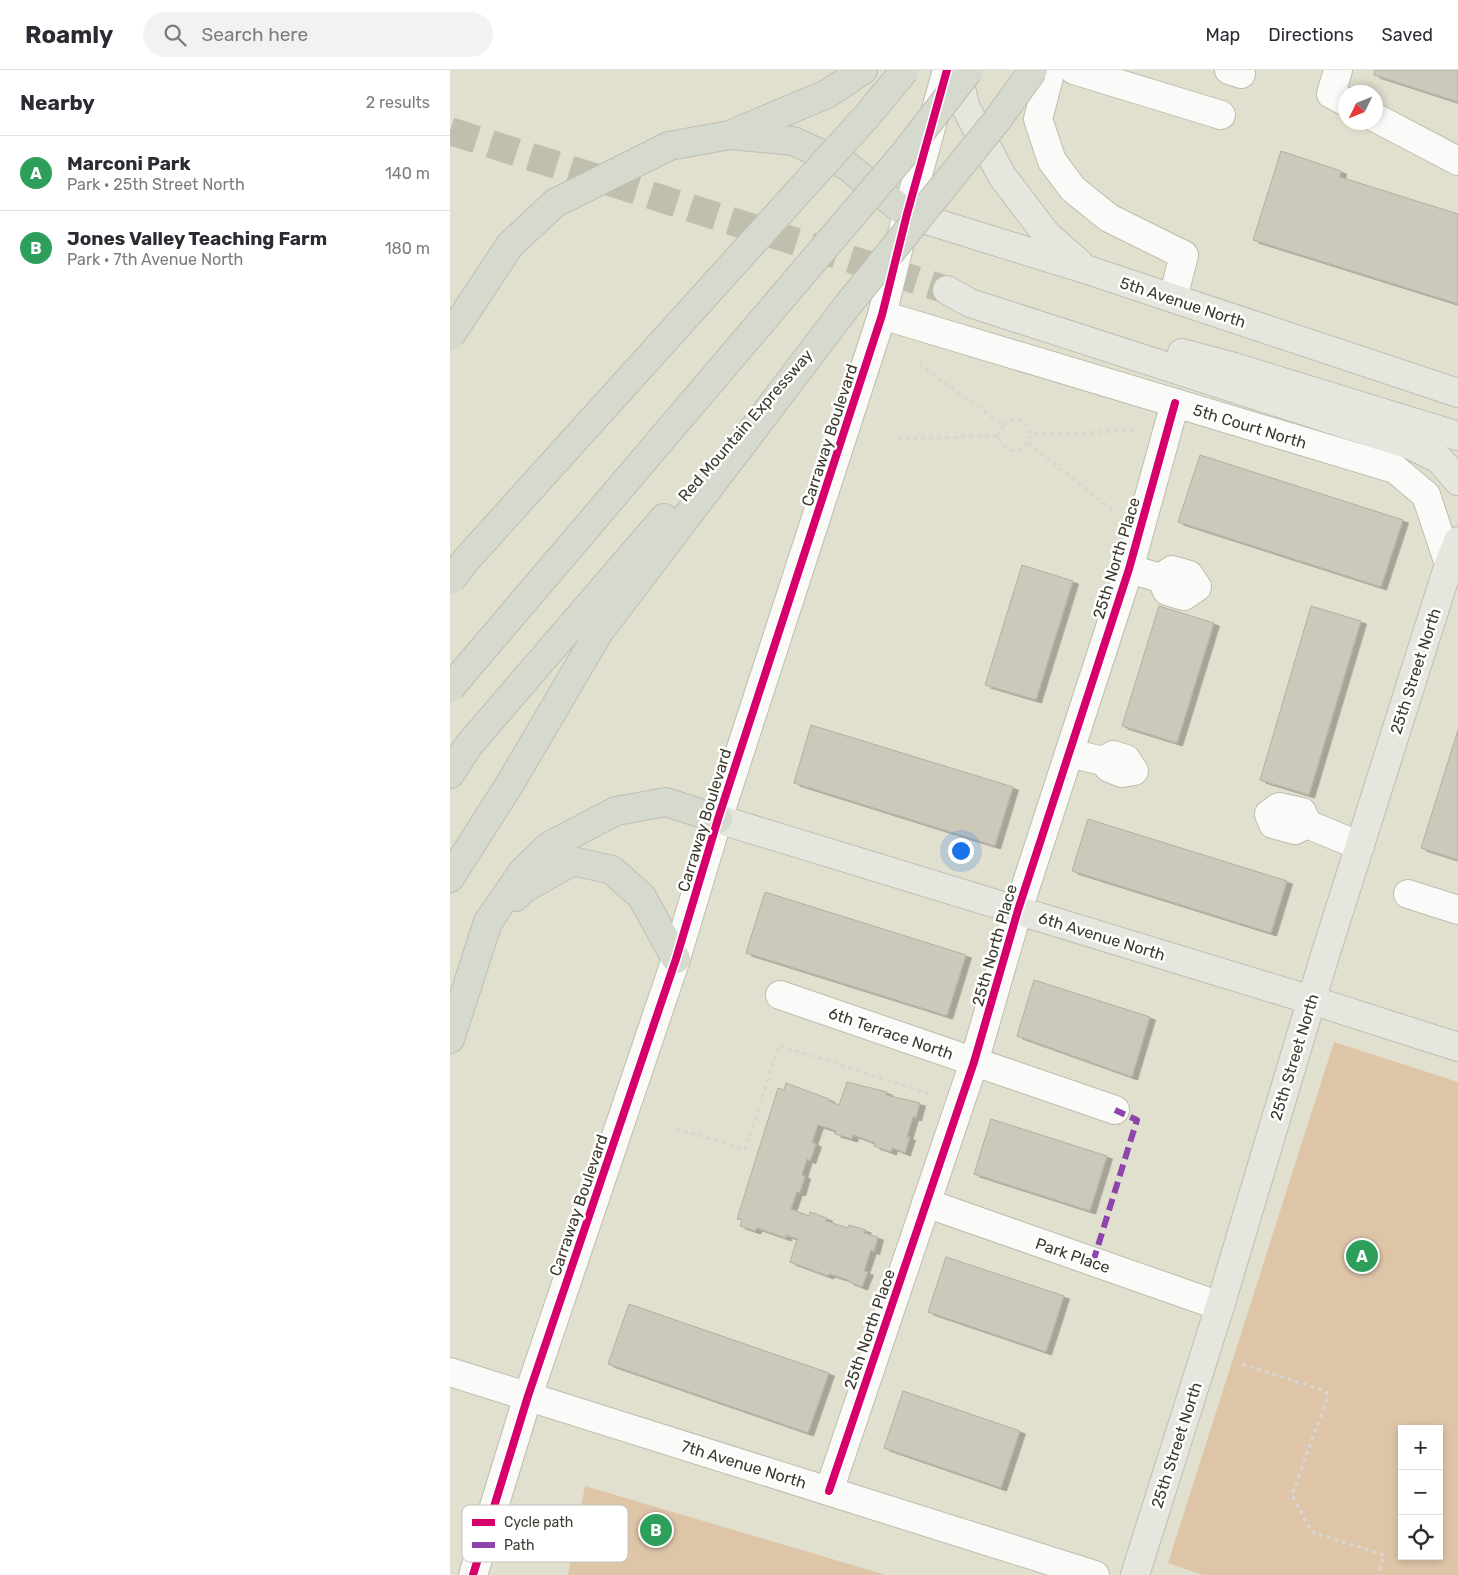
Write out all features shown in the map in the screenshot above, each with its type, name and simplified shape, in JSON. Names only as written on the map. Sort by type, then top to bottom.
[{"type":"highway","points":[[450,336],[510,245],[555,203],[669,146],[730,135],[827,94],[863,70]]},
{"type":"highway","points":[[450,581],[466,560],[866,117],[904,70]]},
{"type":"highway","points":[[450,688],[904,154],[969,70]]},
{"type":"highway","name":"Red Mountain Expressway","points":[[450,774],[469,745],[847,306],[998,119],[1033,70]]},
{"type":"highway","points":[[730,135],[793,141],[846,165],[908,214]]},
{"type":"highway","points":[[450,878],[511,782],[599,632],[847,306]]},
{"type":"highway","points":[[450,1039],[488,922],[523,871],[549,846],[616,811],[666,802],[718,819]]},
{"type":"highway","points":[[488,922],[525,888],[572,861],[612,870],[642,897],[676,959]]},
{"type":"main road","points":[[957,70],[965,106],[1002,176],[1047,235],[1088,270]]},
{"type":"main road","name":"5th Avenue North","points":[[908,214],[1088,270],[1458,393]]},
{"type":"main road","points":[[1458,436],[1234,367],[947,290],[970,303],[1410,445],[1439,459],[1458,481]]},
{"type":"main road","name":"25th Street North","points":[[1135,1575],[1220,1306],[1311,1000],[1455,558]]},
{"type":"main road","name":"6th Avenue North","points":[[718,819],[1311,1000],[1458,1047]]},
{"type":"street","name":"Carraway Boulevard","points":[[495,1505],[528,1396],[676,959],[718,819],[882,315],[947,70]]},
{"type":"street","points":[[1051,70],[1038,119],[1052,161],[1073,189],[1109,218],[1184,255],[1173,298]]},
{"type":"street","points":[[1074,70],[1221,115]]},
{"type":"street","points":[[1338,70],[1331,94],[1338,98]]},
{"type":"street","points":[[1383,122],[1458,161]]},
{"type":"street","name":"5th Court North","points":[[882,315],[1396,469],[1426,495],[1455,558]]},
{"type":"street","name":"25th North Place","points":[[830,1491],[974,1062],[1018,910],[1129,568],[1175,403]]},
{"type":"street","points":[[1129,568],[1161,578]]},
{"type":"street","points":[[1069,753],[1103,761]]},
{"type":"street","points":[[1307,824],[1360,846]]},
{"type":"street","points":[[1408,894],[1458,910]]},
{"type":"street","name":"6th Terrace North","points":[[780,995],[1115,1110]]},
{"type":"street","name":"Park Place","points":[[926,1204],[1220,1306]]},
{"type":"street","name":"7th Avenue North","points":[[450,1372],[1095,1575]]},
{"type":"street","name":"Carraway Boulevard","points":[[474,1575],[478,1562]]},
{"type":"path","points":[[919,364],[1003,425]]},
{"type":"path","points":[[1018,418],[1025,423],[1032,434],[1028,443],[1019,450],[1012,451],[1001,443],[998,436],[1003,425],[1012,419],[1018,418]]},
{"type":"path","points":[[1032,434],[1132,431],[1142,426]]},
{"type":"path","points":[[897,439],[998,436]]},
{"type":"path","points":[[1028,443],[1115,512]]},
{"type":"path","points":[[676,1128],[745,1150],[779,1045],[932,1095]]},
{"type":"path","points":[[1242,1364],[1326,1391],[1328,1396],[1292,1495],[1312,1532],[1384,1555],[1378,1575]]},
{"type":"shaded area","points":[[1334,1042],[1458,1082],[1458,1575],[1203,1575],[1168,1563]]},
{"type":"shaded area","points":[[585,1486],[886,1575],[568,1575],[570,1562],[628,1562],[628,1505],[581,1505]]},
{"type":"building","points":[[1375,70],[1458,70],[1458,102],[1374,75]]},
{"type":"building","points":[[1281,151],[1341,171],[1340,177],[1458,214],[1458,304],[1253,240]]},
{"type":"building","points":[[1200,455],[1403,520],[1381,587],[1178,522]]},
{"type":"building","points":[[1022,565],[1073,581],[1036,700],[985,685]]},
{"type":"building","points":[[1159,606],[1214,623],[1177,743],[1122,726]]},
{"type":"building","points":[[1311,606],[1361,621],[1309,795],[1260,780]]},
{"type":"building","points":[[811,725],[1013,787],[995,846],[794,783]]},
{"type":"building","points":[[1458,730],[1458,860],[1421,848]]},
{"type":"building","points":[[1088,819],[1287,881],[1271,933],[1072,871]]},
{"type":"building","points":[[765,892],[966,955],[947,1016],[746,953]]},
{"type":"building","points":[[1034,980],[1150,1017],[1132,1077],[1017,1036]]},
{"type":"building","points":[[847,1082],[887,1092],[886,1095],[920,1103],[916,1118],[913,1117],[907,1137],[910,1137],[905,1153],[892,1148],[891,1152],[874,1146],[875,1143],[853,1135],[852,1139],[835,1134],[836,1131],[818,1125],[812,1142],[816,1144],[810,1161],[807,1159],[802,1175],[805,1176],[800,1193],[797,1192],[791,1209],[809,1216],[810,1212],[827,1218],[826,1221],[848,1228],[849,1225],[866,1230],[864,1233],[878,1237],[874,1252],[871,1250],[864,1271],[868,1272],[862,1287],[849,1282],[849,1280],[829,1274],[828,1276],[790,1262],[797,1239],[786,1235],[786,1238],[757,1228],[755,1231],[740,1226],[742,1220],[737,1219],[778,1088],[784,1090],[786,1083],[829,1099],[829,1101],[839,1105]]},
{"type":"building","points":[[991,1119],[1107,1156],[1090,1211],[974,1174]]},
{"type":"building","points":[[946,1257],[1064,1296],[1046,1352],[928,1312]]},
{"type":"building","points":[[629,1304],[829,1373],[808,1433],[608,1364]]},
{"type":"building","points":[[903,1391],[1020,1431],[1001,1488],[884,1448]]},
{"type":"tunnel","points":[[450,131],[947,290]]},
{"type":"marked path","points":[[1093,1262],[1137,1120],[1115,1110]]},
{"type":"cycle path","points":[[495,1505],[528,1396],[676,959],[718,819],[882,315],[907,214],[947,70]]},
{"type":"cycle path","points":[[829,1491],[974,1062],[1018,910],[1129,569],[1175,403]]},
{"type":"cycle path","points":[[473,1575],[477,1562]]},
{"type":"place","name":"Marconi Park","points":[[1362,1256]]},
{"type":"place","name":"Jones Valley Teaching Farm","points":[[656,1530]]}]
